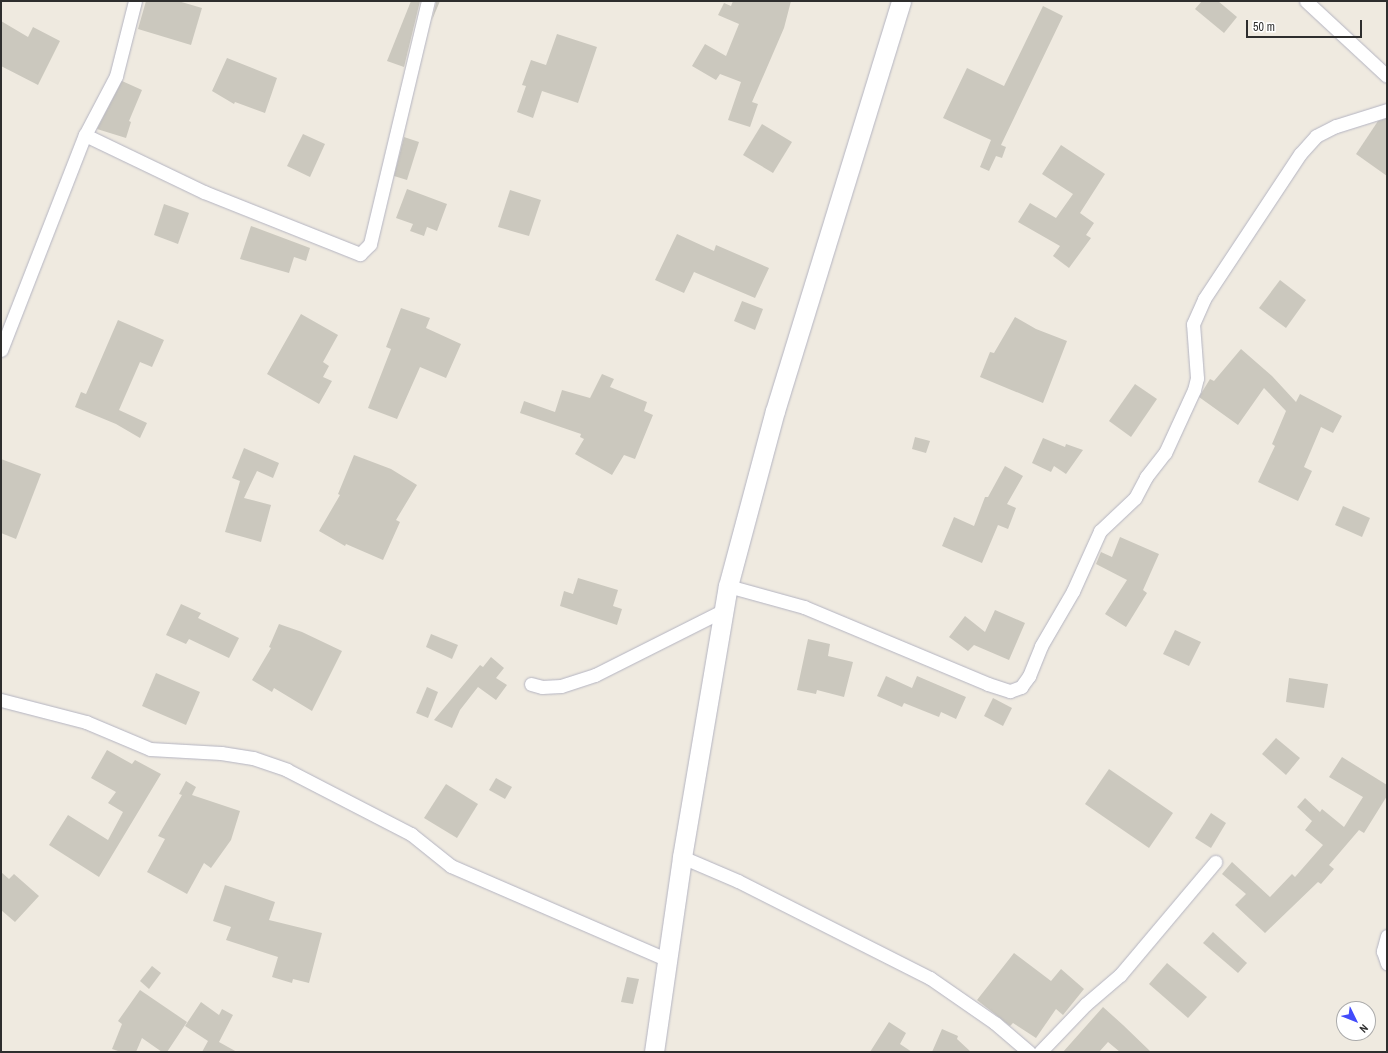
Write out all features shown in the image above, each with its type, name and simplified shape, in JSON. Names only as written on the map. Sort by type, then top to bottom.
[{"type":"street","points":[[1,350],[85,135],[116,76],[135,1]]},
{"type":"street","points":[[85,135],[204,192],[360,254],[370,244],[428,1]]},
{"type":"street","points":[[654,1052],[682,857],[728,586],[775,411],[901,1]]},
{"type":"street","points":[[1306,1],[1387,76]]},
{"type":"street","points":[[728,586],[804,607],[988,684],[1010,691],[1021,687],[1029,676],[1041,646],[1073,591],[1100,532],[1135,498],[1146,477],[1165,453],[1194,390],[1197,378],[1193,324],[1204,299],[1300,154],[1316,136],[1336,126],[1387,110]]},
{"type":"street","points":[[530,684],[542,687],[561,686],[594,675],[724,610]]},
{"type":"street","points":[[1,700],[86,722],[150,749],[222,753],[253,758],[287,770],[412,834],[451,866],[666,960]]},
{"type":"street","points":[[682,857],[738,881],[930,978],[995,1023],[1029,1052]]},
{"type":"street","points":[[1040,1052],[1086,1004],[1120,975],[1215,862]]},
{"type":"street","points":[[1387,936],[1383,951],[1387,963]]},
{"type":"building","points":[[146,1],[178,1],[202,8],[191,45],[138,29]]},
{"type":"building","points":[[411,1],[420,1],[404,67],[387,61]]},
{"type":"building","points":[[436,1],[440,1],[432,20],[436,3]]},
{"type":"building","points":[[733,1],[791,1],[784,28],[752,102],[758,104],[750,127],[728,120],[741,82],[720,74],[716,80],[692,66],[705,44],[726,56],[739,24],[718,15],[724,3],[731,6]]},
{"type":"building","points":[[1202,1],[1218,1],[1237,17],[1224,33],[1195,9]]},
{"type":"building","points":[[1043,6],[1063,16],[1001,145],[1006,147],[1002,158],[996,156],[989,171],[980,167],[991,140],[943,118],[967,68],[1004,86]]},
{"type":"building","points":[[1,21],[28,37],[33,27],[60,41],[38,85],[1,66]]},
{"type":"building","points":[[557,34],[597,47],[578,103],[542,91],[533,118],[517,112],[526,86],[522,85],[531,60],[546,65]]},
{"type":"building","points":[[227,58],[277,78],[265,113],[235,102],[234,104],[212,91]]},
{"type":"building","points":[[122,81],[142,90],[129,121],[131,122],[126,138],[97,129]]},
{"type":"building","points":[[1387,118],[1387,176],[1356,154],[1378,121]]},
{"type":"building","points":[[762,124],[792,142],[773,173],[743,155]]},
{"type":"building","points":[[303,134],[325,144],[310,177],[287,166]]},
{"type":"building","points":[[404,137],[419,142],[407,180],[394,176]]},
{"type":"building","points":[[1061,145],[1105,174],[1080,213],[1094,223],[1086,235],[1091,238],[1069,268],[1053,256],[1060,246],[1018,222],[1030,203],[1056,218],[1073,194],[1042,174]]},
{"type":"building","points":[[407,189],[447,204],[437,231],[427,227],[424,236],[410,231],[413,224],[396,218]]},
{"type":"building","points":[[510,190],[541,200],[529,236],[498,227]]},
{"type":"building","points":[[164,204],[189,213],[178,244],[154,235]]},
{"type":"building","points":[[251,226],[310,248],[306,261],[294,257],[289,273],[240,259]]},
{"type":"building","points":[[677,234],[714,251],[716,245],[769,268],[755,298],[694,272],[684,293],[655,280]]},
{"type":"building","points":[[1280,280],[1306,300],[1286,328],[1259,308]]},
{"type":"building","points":[[742,301],[763,309],[755,330],[734,321]]},
{"type":"building","points":[[401,308],[430,318],[426,328],[461,344],[446,378],[420,367],[397,419],[368,408],[391,349],[386,347]]},
{"type":"building","points":[[301,314],[338,335],[323,362],[329,366],[323,377],[332,381],[319,404],[267,374]]},
{"type":"building","points":[[1015,317],[1036,329],[1067,341],[1043,403],[980,377],[990,352],[994,353]]},
{"type":"building","points":[[118,320],[164,340],[152,367],[140,362],[119,410],[147,423],[140,438],[116,424],[75,407],[81,392],[86,394]]},
{"type":"building","points":[[1241,349],[1272,376],[1296,402],[1300,394],[1342,416],[1333,433],[1321,427],[1304,467],[1312,471],[1298,501],[1258,482],[1275,446],[1272,444],[1286,411],[1264,388],[1238,425],[1199,397],[1210,379],[1214,381]]},
{"type":"building","points":[[602,374],[614,379],[610,387],[647,402],[644,411],[653,415],[635,459],[624,455],[612,475],[575,454],[584,439],[580,437],[581,434],[520,413],[524,401],[555,412],[562,390],[590,398]]},
{"type":"building","points":[[1135,384],[1157,399],[1131,437],[1109,421]]},
{"type":"building","points":[[915,437],[930,441],[926,453],[912,449]]},
{"type":"building","points":[[1043,438],[1065,447],[1066,444],[1083,450],[1066,474],[1054,466],[1051,472],[1032,463]]},
{"type":"building","points":[[244,448],[279,463],[273,478],[257,471],[244,498],[271,505],[261,542],[225,532],[240,481],[232,478]]},
{"type":"building","points":[[354,455],[391,469],[417,485],[396,520],[400,522],[383,560],[346,544],[345,546],[319,531],[340,495],[338,494]]},
{"type":"building","points":[[1,459],[41,474],[16,539],[1,533]]},
{"type":"building","points":[[1005,466],[1023,476],[1007,504],[1016,508],[1008,529],[998,525],[982,563],[942,546],[954,517],[974,526],[985,497],[988,497]]},
{"type":"building","points":[[1343,506],[1370,518],[1362,537],[1335,525]]},
{"type":"building","points":[[1120,537],[1159,554],[1143,590],[1147,593],[1126,627],[1105,614],[1127,580],[1096,564],[1101,552],[1112,557]]},
{"type":"building","points":[[578,578],[618,590],[613,606],[622,609],[617,625],[560,606],[564,591],[573,594]]},
{"type":"building","points":[[181,604],[201,613],[198,618],[239,638],[229,658],[189,639],[186,644],[166,635]]},
{"type":"building","points":[[995,610],[1025,623],[1009,660],[974,645],[968,651],[949,637],[965,616],[985,632]]},
{"type":"building","points":[[279,624],[302,632],[342,651],[312,711],[274,688],[272,692],[252,680],[271,648],[269,647]]},
{"type":"building","points":[[1175,630],[1201,642],[1189,666],[1163,654]]},
{"type":"building","points":[[431,634],[458,645],[452,659],[426,647]]},
{"type":"building","points":[[808,639],[830,644],[828,656],[853,662],[844,697],[817,690],[816,694],[797,690]]},
{"type":"building","points":[[491,657],[504,668],[496,678],[507,685],[496,700],[478,687],[460,710],[452,728],[434,720],[480,665],[483,667]]},
{"type":"building","points":[[156,673],[200,692],[186,725],[142,706]]},
{"type":"building","points":[[886,676],[912,688],[917,676],[966,697],[956,719],[941,712],[939,717],[904,703],[902,707],[877,696]]},
{"type":"building","points":[[1289,678],[1328,684],[1324,708],[1286,702]]},
{"type":"building","points":[[427,687],[438,692],[428,718],[416,713]]},
{"type":"building","points":[[993,698],[1012,708],[1003,726],[984,716]]},
{"type":"building","points":[[1276,738],[1300,758],[1286,775],[1262,754]]},
{"type":"building","points":[[107,750],[132,764],[135,760],[161,774],[99,877],[49,845],[68,815],[108,840],[123,812],[108,803],[116,792],[91,778]]},
{"type":"building","points":[[1342,757],[1387,785],[1387,796],[1364,833],[1359,830],[1329,865],[1334,869],[1321,884],[1318,882],[1265,933],[1235,905],[1246,894],[1222,874],[1232,862],[1270,897],[1292,874],[1295,877],[1323,845],[1305,830],[1312,821],[1297,807],[1305,798],[1320,812],[1322,809],[1344,827],[1363,797],[1329,777]]},
{"type":"building","points":[[1109,769],[1173,813],[1149,848],[1085,804]]},
{"type":"building","points":[[496,778],[512,787],[505,799],[489,790]]},
{"type":"building","points":[[186,781],[196,787],[192,795],[240,811],[231,840],[211,868],[204,863],[187,894],[147,872],[165,839],[158,836],[182,795],[179,794]]},
{"type":"building","points":[[446,784],[478,804],[457,838],[424,818]]},
{"type":"building","points":[[1211,813],[1226,823],[1211,848],[1195,838]]},
{"type":"building","points":[[1,872],[9,879],[14,874],[39,896],[15,922],[1,910]]},
{"type":"building","points":[[225,885],[275,902],[269,920],[322,933],[309,983],[293,979],[292,983],[272,977],[278,957],[226,940],[231,927],[213,921]]},
{"type":"building","points":[[1213,932],[1247,963],[1238,973],[1203,943]]},
{"type":"building","points":[[1014,953],[1051,981],[1061,969],[1084,989],[1063,1015],[1056,1009],[1036,1038],[1013,1023],[1010,1026],[977,1000]]},
{"type":"building","points":[[1167,963],[1207,997],[1188,1018],[1149,984]]},
{"type":"building","points":[[152,966],[161,973],[149,989],[140,981]]},
{"type":"building","points":[[627,977],[639,979],[633,1004],[621,1002]]},
{"type":"building","points":[[140,990],[187,1022],[167,1052],[162,1052],[142,1038],[136,1052],[121,1052],[112,1049],[122,1024],[118,1021]]},
{"type":"building","points":[[201,1002],[219,1015],[222,1009],[233,1015],[219,1042],[237,1052],[202,1052],[208,1041],[185,1026]]},
{"type":"building","points":[[1103,1007],[1151,1052],[1120,1052],[1108,1042],[1099,1052],[1063,1052]]},
{"type":"building","points":[[889,1022],[906,1033],[900,1044],[912,1052],[870,1052]]},
{"type":"building","points":[[942,1029],[958,1036],[957,1039],[971,1052],[932,1052]]}]
